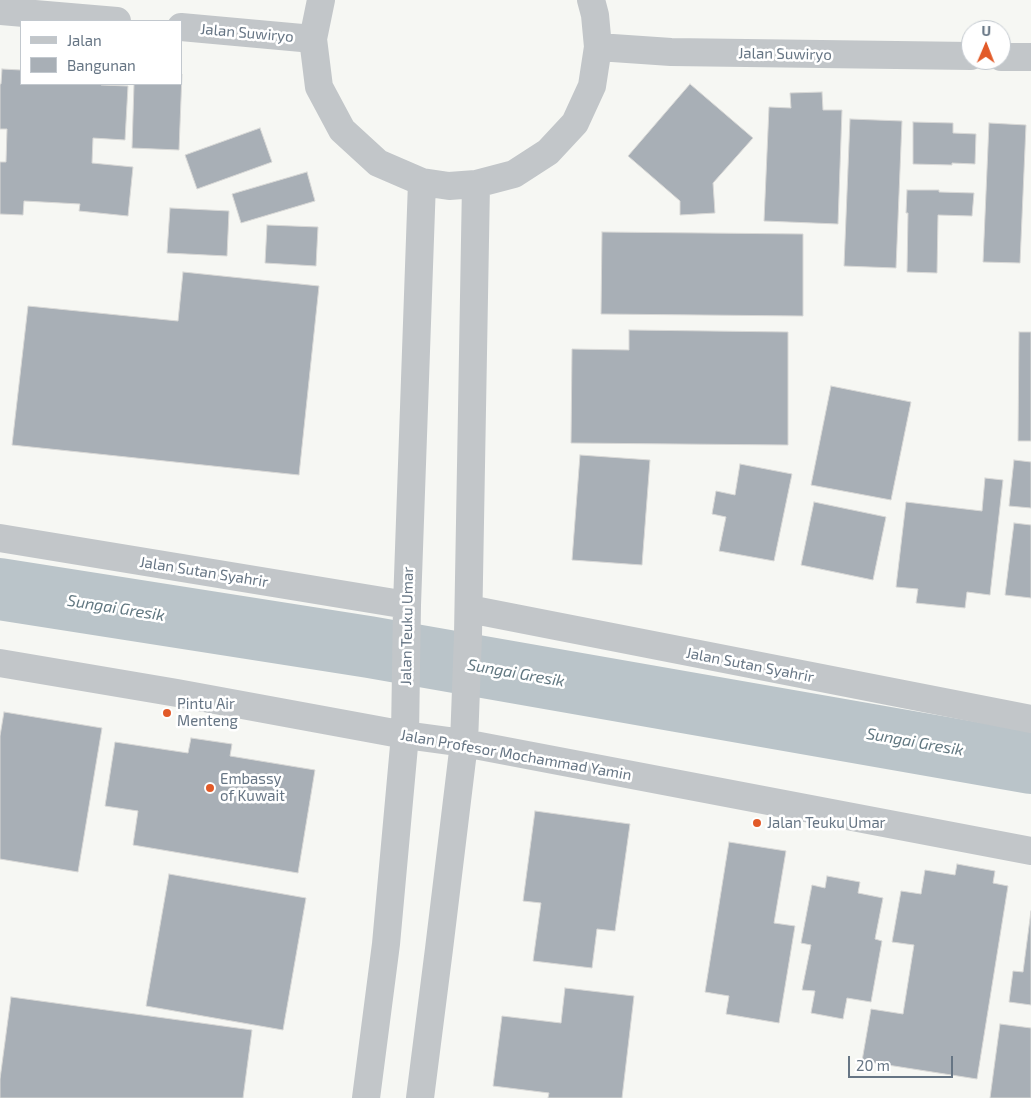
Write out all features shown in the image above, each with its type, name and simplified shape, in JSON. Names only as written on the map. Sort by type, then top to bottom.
[{"type":"street","points":[[321,0],[313,39],[320,87],[342,130],[378,163],[422,182],[449,186],[476,184],[514,174],[548,152],[575,123],[592,86],[598,47],[596,16],[590,0]]},
{"type":"street","points":[[0,11],[105,20]]},
{"type":"street","name":"Jalan Suwiryo","points":[[182,27],[313,39]]},
{"type":"street","name":"Jalan Suwiryo","points":[[598,47],[671,52],[961,56]]},
{"type":"street","points":[[1011,57],[1031,57]]},
{"type":"street","name":"Jalan Teuku Umar","points":[[366,1098],[386,944],[406,728],[407,618],[422,182]]},
{"type":"street","points":[[420,1098],[464,736],[469,622],[476,184]]},
{"type":"street","name":"Jalan Sutan Syahrir","points":[[0,538],[407,618]]},
{"type":"street","name":"Jalan Sutan Syahrir","points":[[469,622],[1031,720]]},
{"type":"street","name":"Jalan Profesor Mochammad Yamin","points":[[0,663],[177,693],[464,736],[1031,852]]},
{"type":"building","points":[[2,69],[20,70],[20,85],[128,86],[125,140],[93,138],[92,163],[133,167],[128,216],[79,211],[80,204],[24,201],[23,215],[0,214],[0,162],[6,162],[7,129],[0,129]]},
{"type":"building","points":[[690,84],[753,138],[713,183],[715,213],[680,215],[680,201],[628,156]]},
{"type":"building","points":[[134,85],[182,85],[179,150],[132,148]]},
{"type":"building","points":[[822,92],[823,110],[842,110],[838,224],[764,221],[769,107],[791,108],[790,93]]},
{"type":"building","points":[[850,119],[902,121],[896,268],[844,266]]},
{"type":"building","points":[[913,122],[953,123],[953,133],[976,134],[975,164],[913,164]]},
{"type":"building","points":[[989,123],[1026,125],[1020,263],[983,262]]},
{"type":"building","points":[[260,128],[272,162],[197,189],[185,155]]},
{"type":"building","points":[[307,172],[315,201],[241,223],[232,194]]},
{"type":"building","points":[[907,190],[974,193],[972,216],[938,215],[937,273],[907,272]]},
{"type":"building","points":[[170,208],[229,211],[227,256],[167,253]]},
{"type":"building","points":[[267,225],[318,227],[316,266],[265,263]]},
{"type":"building","points":[[602,232],[803,234],[803,316],[601,314]]},
{"type":"building","points":[[183,272],[319,286],[299,475],[12,445],[28,306],[178,321]]},
{"type":"building","points":[[629,330],[788,332],[788,445],[571,443],[572,349],[629,350]]},
{"type":"building","points":[[1019,332],[1031,332],[1031,441],[1018,441]]},
{"type":"building","points":[[831,386],[911,402],[891,500],[811,485]]},
{"type":"building","points":[[580,455],[650,460],[642,565],[572,560]]},
{"type":"building","points":[[1014,460],[1031,462],[1031,508],[1009,506]]},
{"type":"building","points":[[740,464],[792,474],[774,561],[719,551],[726,517],[712,514],[716,491],[735,495]]},
{"type":"building","points":[[985,478],[1003,480],[990,595],[967,592],[965,608],[916,603],[918,589],[896,587],[906,502],[982,511]]},
{"type":"building","points":[[814,502],[886,517],[873,580],[801,565]]},
{"type":"building","points":[[1014,523],[1031,525],[1031,598],[1005,595]]},
{"type":"building","points":[[4,712],[102,728],[78,872],[0,859],[0,736]]},
{"type":"building","name":"Embassy of Kuwait","points":[[191,738],[232,744],[230,756],[315,770],[298,873],[133,845],[138,811],[105,806],[115,742],[188,753]]},
{"type":"building","points":[[535,811],[630,824],[615,931],[597,929],[592,968],[533,961],[541,903],[523,901]]},
{"type":"building","points":[[729,842],[786,851],[774,923],[795,926],[779,1023],[726,1014],[729,996],[705,992]]},
{"type":"building","points":[[957,864],[995,871],[993,883],[1008,886],[977,1079],[862,1061],[871,1009],[903,1014],[914,945],[892,942],[901,891],[921,894],[925,870],[955,875]]},
{"type":"building","points":[[169,874],[306,898],[283,1030],[146,1006]]},
{"type":"building","points":[[827,876],[860,882],[858,893],[883,898],[875,939],[882,941],[871,1002],[847,998],[843,1019],[811,1013],[815,991],[802,990],[811,945],[801,943],[812,885],[825,888]]},
{"type":"building","points":[[1031,911],[1031,1005],[1009,1002],[1013,971],[1023,972]]},
{"type":"building","points":[[565,988],[634,996],[622,1098],[548,1098],[549,1093],[493,1086],[502,1016],[561,1023]]},
{"type":"building","points":[[11,997],[252,1030],[243,1098],[0,1098],[0,1079]]},
{"type":"building","points":[[1000,1024],[1031,1028],[1031,1098],[990,1098]]},
{"type":"waterway","name":"Sungai Gresik","points":[[0,589],[369,647],[1031,763]]},
{"type":"place","name":"Pintu Air Menteng","points":[[167,713]]},
{"type":"place","name":"Embassy of Kuwait","points":[[210,788]]},
{"type":"place","name":"Jalan Teuku Umar","points":[[757,823]]}]
